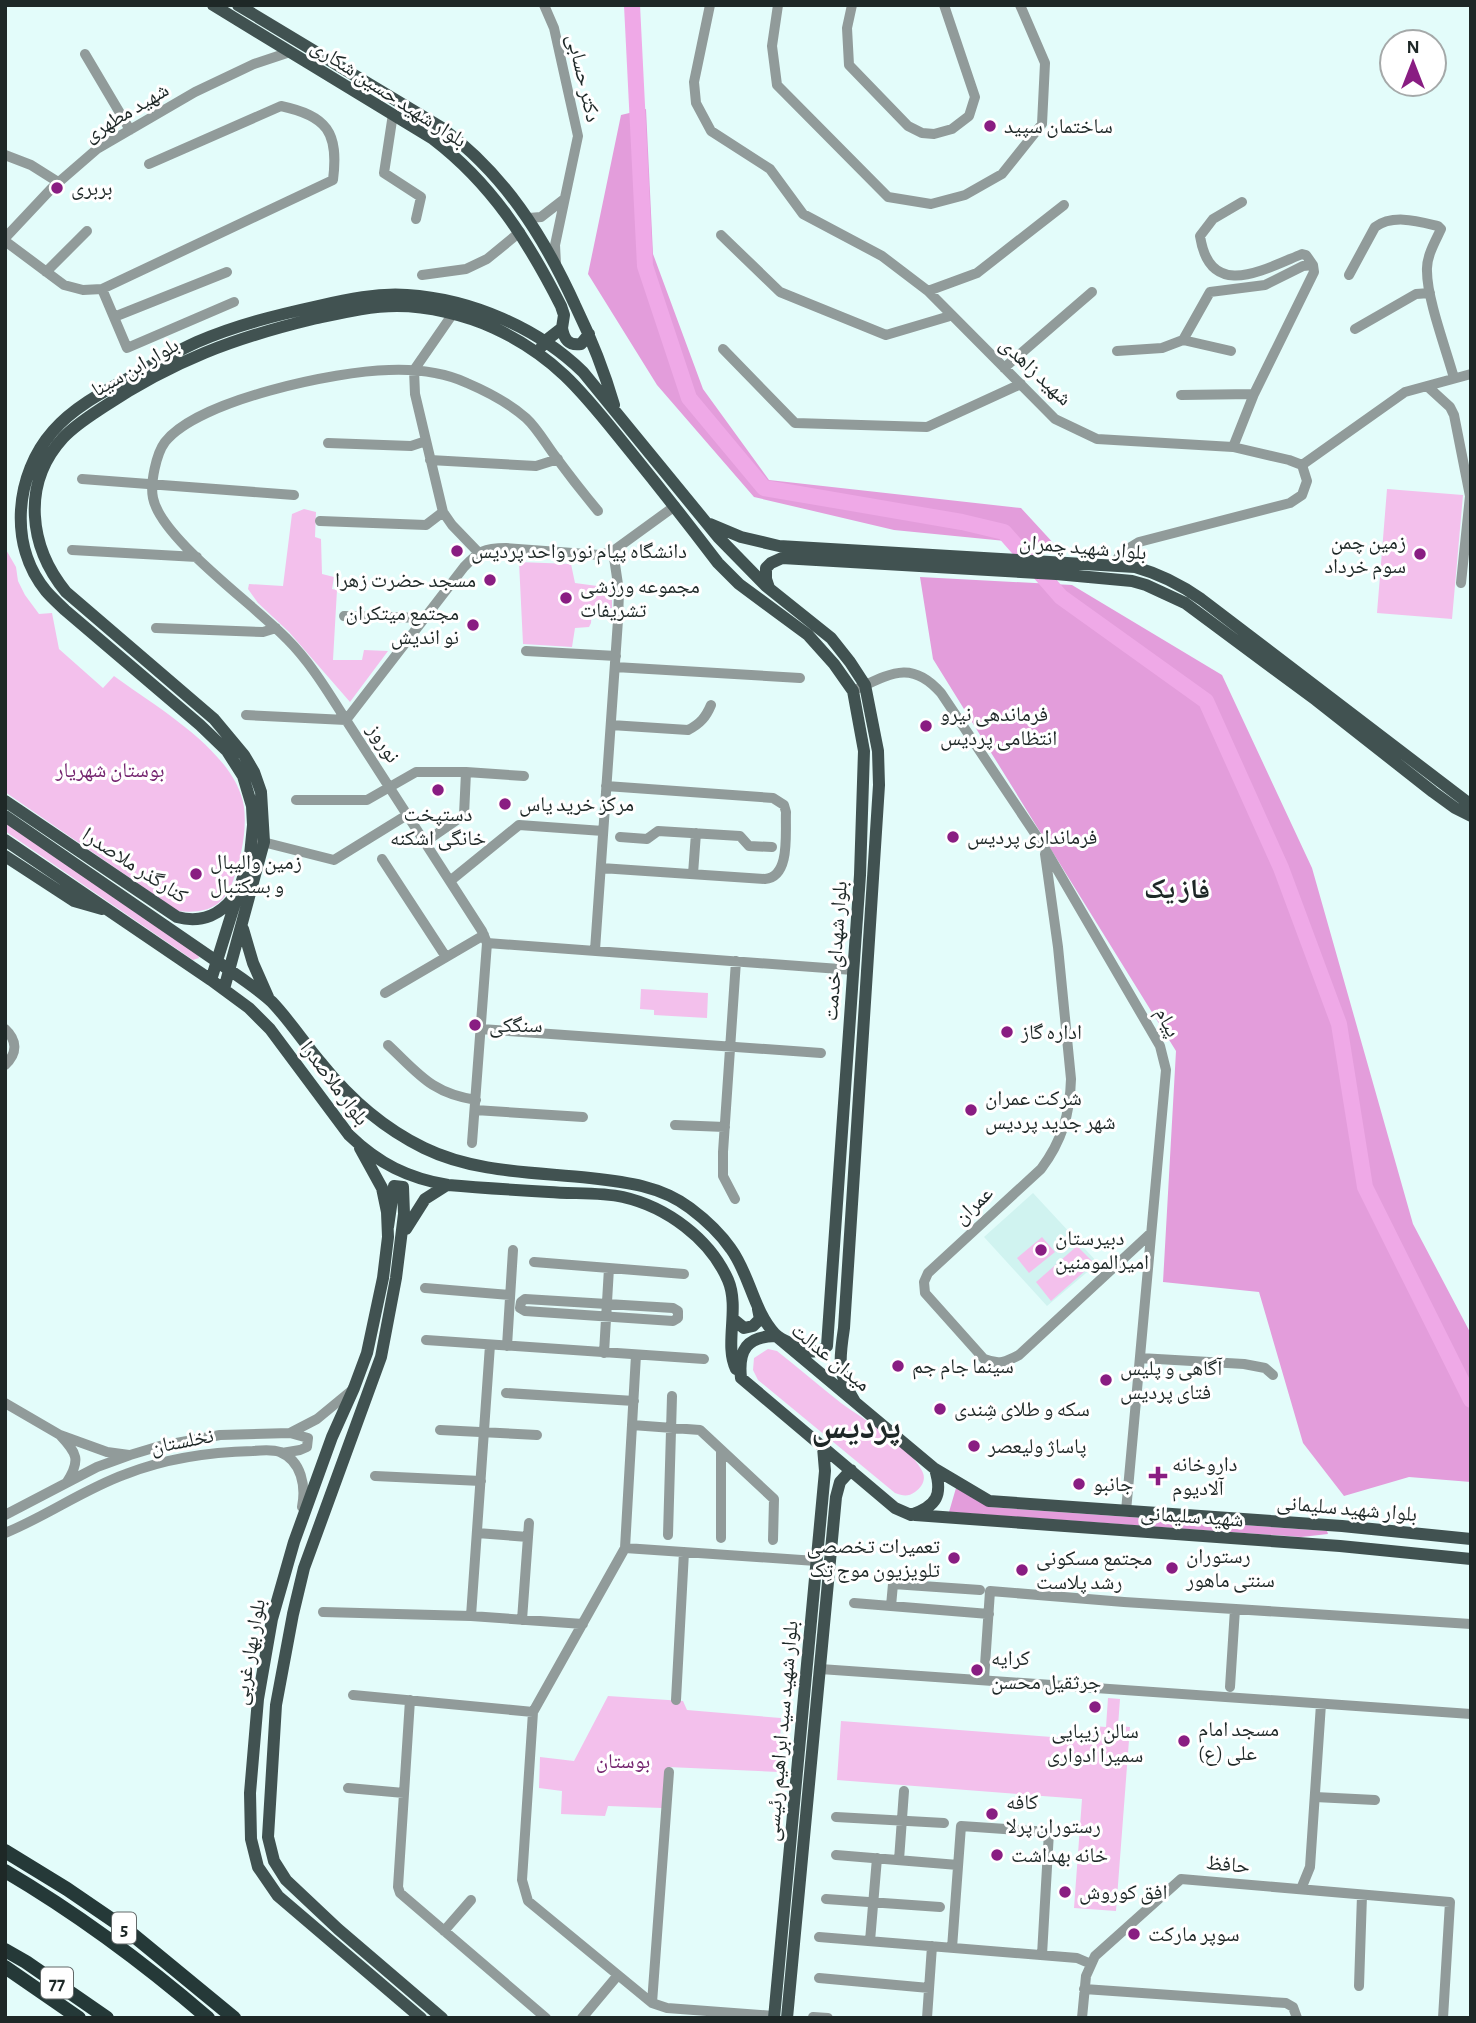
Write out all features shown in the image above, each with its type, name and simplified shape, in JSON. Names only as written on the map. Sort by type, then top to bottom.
[{"type":"highway","name":"5","points":[[5,1851],[127,1930],[234,2018]]},
{"type":"highway","name":"5","points":[[5,1871],[58,1903],[117,1944],[208,2018]]},
{"type":"highway","name":"77","points":[[5,1950],[107,2018]]},
{"type":"highway","name":"77","points":[[5,1967],[79,2018]]},
{"type":"main road","name":"بلوار شهید حسین شکاری","points":[[213,5],[393,114],[455,155],[495,196],[520,232],[561,306],[564,315],[562,328]]},
{"type":"main road","name":"بلوار شهید حسین شکاری","points":[[238,5],[413,109],[464,145],[506,187],[556,264],[589,334],[606,378],[615,413]]},
{"type":"main road","points":[[290,52],[297,39]]},
{"type":"main road","name":"بلوار ابن سینا","points":[[211,980],[258,841],[248,790],[236,763],[227,751],[65,610],[37,578],[25,550],[20,509],[32,460],[54,430],[68,417],[109,389],[165,358],[243,325],[315,306],[379,295],[429,298],[492,314],[542,348],[584,394],[718,563]]},
{"type":"main road","name":"بلوار ابن سینا","points":[[224,989],[241,930],[258,841],[261,792],[244,755],[230,736],[197,703],[66,592],[46,562],[33,513],[34,499],[41,475],[61,440],[74,427],[137,386],[206,350],[270,330],[372,307],[398,306],[452,315],[493,327],[574,363],[752,576]]},
{"type":"main road","points":[[562,328],[564,336],[574,345],[581,344],[589,334]]},
{"type":"main road","points":[[542,348],[562,328]]},
{"type":"main road","name":"بلوار شهید چمران","points":[[703,520],[726,532],[762,543],[1042,561],[1113,573],[1146,585],[1185,603],[1316,700],[1433,792],[1471,816]]},
{"type":"main road","points":[[718,563],[723,555],[732,550],[762,543]]},
{"type":"main road","name":"بلوار شهید چمران","points":[[752,576],[782,558],[1056,574],[1113,573],[1135,567],[1154,572],[1186,588],[1471,805]]},
{"type":"main road","name":"بلوار شهدای خدمت","points":[[718,563],[752,576],[755,595],[789,619],[820,646],[859,688],[864,751],[853,970],[827,1346],[814,1352],[776,1336]]},
{"type":"main road","points":[[752,576],[766,579],[768,587],[754,584],[752,586],[755,595]]},
{"type":"main road","name":"بلوار شهدای خدمت","points":[[768,587],[831,638],[859,688],[878,751],[879,785],[844,1328],[839,1359],[844,1383],[855,1402]]},
{"type":"main road","points":[[5,801],[34,829]]},
{"type":"main road","name":"بلوار ملاصدرا","points":[[5,816],[34,829],[111,881],[270,1000],[322,1065],[365,1109],[390,1129],[426,1149],[458,1161],[495,1169],[629,1182],[662,1191],[688,1206],[715,1228],[733,1251],[758,1309],[776,1336]]},
{"type":"main road","points":[[5,841],[25,869]]},
{"type":"main road","name":"بلوار ملاصدرا","points":[[5,841],[113,912],[249,1008],[270,1028],[331,1114],[358,1145],[398,1172],[420,1181],[448,1185],[622,1197],[651,1206],[679,1222],[719,1262],[729,1283],[733,1303],[734,1364],[741,1378]]},
{"type":"main road","points":[[5,856],[74,901],[113,912]]},
{"type":"main road","name":"کنارگذر ملاصدرا","points":[[111,881],[188,920],[208,917],[223,910],[242,885]]},
{"type":"main road","points":[[241,930],[270,1000]]},
{"type":"main road","points":[[221,947],[225,957],[232,957],[236,950]]},
{"type":"main road","points":[[358,1145],[382,1188],[392,1234]]},
{"type":"main road","points":[[392,1234],[425,1199],[448,1185]]},
{"type":"main road","name":"بلوار بهار غربی","points":[[392,1234],[367,1353],[332,1437],[294,1542],[272,1619],[258,1699],[250,1793],[251,1839],[258,1867],[278,1896],[422,2018]]},
{"type":"main road","name":"بلوار بهار غربی","points":[[392,1234],[391,1314],[381,1357],[304,1568],[293,1614],[276,1705],[268,1837],[274,1861],[286,1880],[338,1930],[442,2018]]},
{"type":"main road","points":[[733,1319],[744,1328],[753,1326],[760,1319],[758,1309]]},
{"type":"main road","name":"میدان عدالت","points":[[741,1378],[739,1361],[747,1344],[763,1336],[776,1336],[935,1469]]},
{"type":"main road","points":[[741,1378],[895,1508],[911,1515],[927,1509],[939,1491],[935,1469]]},
{"type":"main road","name":"بلوار شهید سید ابراهیم رئیسی","points":[[778,2017],[825,1471],[823,1447]]},
{"type":"main road","name":"بلوار شهید سلیمانی","points":[[935,1469],[989,1501],[1342,1526],[1471,1539]]},
{"type":"main road","name":"بلوار شهید سید ابراهیم رئیسی","points":[[778,2017],[820,1669],[836,1497],[840,1482],[851,1470]]},
{"type":"main road","name":"شهید سلیمانی","points":[[911,1515],[1340,1546],[1471,1559]]},
{"type":"main road","points":[[1340,1546],[1342,1526]]},
{"type":"main road","points":[[806,1668],[820,1669]]},
{"type":"street","name":"دکتر حسابی","points":[[544,5],[554,28],[578,136],[555,245],[556,264]]},
{"type":"street","name":"شهید زاهدی","points":[[710,5],[694,82],[696,103],[711,131],[770,169],[803,214],[882,256],[928,291],[1055,419],[1097,439],[1233,447],[1302,465]]},
{"type":"street","points":[[778,5],[772,47],[777,85],[888,197],[931,204],[965,195],[1002,174],[1042,124],[1045,64],[1020,5]]},
{"type":"street","points":[[852,5],[847,28],[849,65],[908,127],[922,133],[934,134],[952,129],[969,116],[975,96],[944,5]]},
{"type":"street","name":"شهید مطهری","points":[[5,240],[58,182],[97,149],[195,92],[254,64],[290,52]]},
{"type":"street","points":[[85,54],[130,130]]},
{"type":"street","points":[[5,240],[64,285],[83,290],[102,289],[333,180],[335,166],[332,138],[322,122],[302,111],[281,106],[149,164]]},
{"type":"street","points":[[393,114],[384,173],[421,197],[416,219]]},
{"type":"street","points":[[5,155],[31,164],[58,182]]},
{"type":"street","points":[[529,219],[541,217],[563,200]]},
{"type":"street","points":[[1233,447],[1254,394],[1314,272],[1313,265],[1306,255],[1302,254],[1251,275],[1226,275],[1211,268],[1203,254],[1200,236],[1213,219],[1242,202]]},
{"type":"street","points":[[928,291],[977,273],[1064,205]]},
{"type":"street","points":[[1349,275],[1375,227],[1387,219],[1401,219],[1441,229],[1426,270],[1454,378]]},
{"type":"street","points":[[46,272],[87,231]]},
{"type":"street","points":[[422,275],[466,269],[487,259],[520,232]]},
{"type":"street","points":[[721,235],[780,292],[886,335],[950,316]]},
{"type":"street","points":[[1183,340],[1210,292],[1265,285],[1303,266],[1313,265]]},
{"type":"street","points":[[114,317],[227,272]]},
{"type":"street","points":[[102,289],[128,348],[234,302]]},
{"type":"street","points":[[1004,368],[1092,292]]},
{"type":"street","points":[[1355,329],[1416,294],[1430,293]]},
{"type":"street","points":[[452,315],[414,370],[415,394],[443,512],[478,552],[491,548],[506,548],[600,555],[613,551],[675,506]]},
{"type":"street","points":[[1117,351],[1162,348],[1183,340],[1231,351]]},
{"type":"street","points":[[723,349],[796,423],[927,427],[1021,384]]},
{"type":"street","points":[[346,720],[307,662],[276,628],[197,557],[158,513],[152,496],[157,457],[164,443],[185,425],[221,406],[325,379],[388,370],[414,370],[465,382],[508,405],[528,420],[598,511]]},
{"type":"street","points":[[1113,573],[1121,553],[1139,542],[1290,503],[1302,495],[1307,481],[1302,465],[1405,392],[1471,374]]},
{"type":"street","points":[[1427,386],[1450,407],[1454,415],[1467,477],[1470,496],[1461,583]]},
{"type":"street","points":[[1181,395],[1254,394]]},
{"type":"street","points":[[328,443],[411,446],[426,441]]},
{"type":"street","points":[[430,460],[536,466],[558,459]]},
{"type":"street","points":[[82,479],[294,495]]},
{"type":"street","points":[[320,520],[426,525],[443,512]]},
{"type":"street","points":[[72,550],[197,557]]},
{"type":"street","points":[[595,950],[619,591],[613,551]]},
{"type":"street","name":"نوروز","points":[[478,552],[346,720],[485,939]]},
{"type":"street","points":[[344,616],[425,618]]},
{"type":"street","points":[[156,628],[263,632],[276,628]]},
{"type":"street","points":[[526,651],[615,662],[800,678]]},
{"type":"street","name":"پیام","points":[[859,688],[899,673],[920,674],[930,680],[1044,846],[1152,1031],[1164,1058],[1166,1070],[1126,1511]]},
{"type":"street","points":[[611,725],[688,730],[698,725],[711,705]]},
{"type":"street","points":[[246,715],[346,720]]},
{"type":"street","points":[[296,800],[367,800],[416,772],[524,776]]},
{"type":"street","points":[[425,842],[464,814],[466,772]]},
{"type":"street","points":[[601,868],[772,879],[782,869],[784,805],[773,798],[606,786]]},
{"type":"street","points":[[258,841],[334,860],[407,815]]},
{"type":"street","points":[[450,881],[519,825],[603,831]]},
{"type":"street","points":[[620,837],[647,839],[658,831],[696,833],[740,836],[749,846],[772,847]]},
{"type":"street","points":[[693,874],[696,833]]},
{"type":"street","name":"عمران","points":[[1044,846],[1058,947],[1071,1079],[1071,1101],[1066,1123],[1054,1152],[1041,1169],[928,1273],[924,1282],[925,1293],[985,1359],[997,1364],[1007,1362],[1019,1355],[1152,1233]]},
{"type":"street","points":[[382,859],[446,957]]},
{"type":"street","points":[[385,993],[446,957],[485,939],[853,970]]},
{"type":"street","points":[[472,1143],[485,939]]},
{"type":"street","points":[[734,1199],[723,1176],[736,961]]},
{"type":"street","points":[[5,1029],[13,1037],[15,1045],[11,1060],[5,1065]]},
{"type":"street","points":[[481,1029],[821,1053]]},
{"type":"street","points":[[388,1045],[431,1085],[475,1105],[583,1117]]},
{"type":"street","points":[[675,1125],[725,1127]]},
{"type":"street","points":[[507,1346],[513,1250]]},
{"type":"street","points":[[534,1262],[684,1274]]},
{"type":"street","points":[[604,1353],[609,1268]]},
{"type":"street","points":[[425,1288],[510,1295]]},
{"type":"street","points":[[525,1299],[673,1308],[678,1311],[678,1318],[673,1321],[607,1316],[525,1311],[520,1308],[525,1299]]},
{"type":"street","points":[[426,1340],[704,1359]]},
{"type":"street","points":[[471,1616],[490,1345]]},
{"type":"street","points":[[636,1355],[625,1548],[533,1712],[522,1880],[528,1901],[652,2003],[667,2008],[778,2017]]},
{"type":"street","points":[[1140,1358],[1244,1364],[1265,1368],[1273,1375]]},
{"type":"street","name":"نخلستان","points":[[5,1515],[66,1483],[130,1455],[160,1446],[220,1435],[290,1433],[317,1419],[354,1388]]},
{"type":"street","points":[[506,1393],[634,1401]]},
{"type":"street","points":[[668,1535],[672,1396]]},
{"type":"street","points":[[5,1404],[60,1435],[95,1448],[130,1455]]},
{"type":"street","points":[[632,1425],[700,1430],[774,1499],[773,1540]]},
{"type":"street","points":[[440,1430],[537,1435]]},
{"type":"street","points":[[282,1452],[307,1447],[308,1438],[290,1433]]},
{"type":"street","points":[[60,1435],[73,1449],[76,1459],[74,1470],[66,1483]]},
{"type":"street","points":[[721,1450],[721,1538]]},
{"type":"street","name":"نخلستان","points":[[5,1533],[112,1480],[162,1462],[220,1452],[282,1452]]},
{"type":"street","points":[[282,1452],[294,1464],[305,1488],[294,1542]]},
{"type":"street","points":[[375,1476],[481,1481]]},
{"type":"street","points":[[522,1620],[529,1524]]},
{"type":"street","points":[[477,1533],[528,1537]]},
{"type":"street","points":[[625,1548],[816,1561]]},
{"type":"street","points":[[677,1700],[684,1552]]},
{"type":"street","points":[[891,1606],[893,1584],[1471,1624]]},
{"type":"street","points":[[984,1680],[989,1614],[985,1591]]},
{"type":"street","points":[[854,1604],[989,1614]]},
{"type":"street","points":[[1230,1687],[1235,1609]]},
{"type":"street","points":[[323,1612],[471,1616],[583,1623]]},
{"type":"street","points":[[820,1669],[1471,1714]]},
{"type":"street","points":[[353,1695],[533,1712]]},
{"type":"street","points":[[410,1700],[398,1887],[400,1893],[546,2018]]},
{"type":"street","points":[[1301,1889],[1310,1867],[1321,1703]]},
{"type":"street","points":[[652,2003],[669,1772]]},
{"type":"street","points":[[348,1788],[404,1793]]},
{"type":"street","points":[[899,1860],[904,1791]]},
{"type":"street","points":[[1315,1797],[1375,1800]]},
{"type":"street","points":[[836,1816],[944,1823]]},
{"type":"street","points":[[952,1948],[961,1826],[1049,1832],[1042,1955]]},
{"type":"street","points":[[836,1855],[958,1865]]},
{"type":"street","points":[[870,1941],[877,1858]]},
{"type":"street","name":"حافظ","points":[[1082,2018],[1086,1976],[1095,1956],[1181,1879],[1450,1902],[1443,2018]]},
{"type":"street","points":[[1359,1986],[1362,1895]]},
{"type":"street","points":[[444,1931],[471,1899]]},
{"type":"street","points":[[826,1899],[940,1908]]},
{"type":"street","points":[[820,1937],[1077,1958],[1091,1964]]},
{"type":"street","points":[[927,2018],[932,1946]]},
{"type":"street","points":[[582,2018],[618,1975]]},
{"type":"street","points":[[819,1978],[929,1988]]},
{"type":"street","points":[[1084,1989],[1286,2003],[1293,2007],[1297,2018]]},
{"type":"street","points":[[813,2017],[828,2018]]},
{"type":"shaded area","points":[[646,109],[653,254],[703,389],[769,480],[1021,508],[1056,546],[894,530],[754,497],[657,385],[588,274],[621,115]]},
{"type":"shaded area","points":[[920,577],[1072,585],[1222,675],[1312,868],[1413,1224],[1471,1334],[1471,1482],[1409,1477],[1344,1496],[1303,1443],[1259,1292],[1163,1282],[1176,1051],[933,659]]},
{"type":"shaded area","name":"دبیرستان امیرالمومنین","points":[[1033,1193],[1098,1263],[1047,1306],[984,1237]]},
{"type":"shaded area","points":[[956,1488],[989,1507],[1327,1531],[1328,1534],[1301,1537],[949,1512]]},
{"type":"green space","name":"زمین چمن سوم خرداد","points":[[1387,489],[1463,495],[1452,619],[1377,613]]},
{"type":"green space","points":[[304,509],[316,512],[315,537],[321,539],[322,574],[334,577],[332,589],[337,590],[333,660],[362,660],[364,650],[388,651],[350,702],[248,589],[249,584],[283,586],[292,514]]},
{"type":"green space","name":"بوستان شهریار","points":[[5,548],[16,567],[18,581],[25,595],[39,614],[52,613],[59,649],[103,688],[114,676],[192,733],[226,768],[238,787],[245,816],[241,854],[229,890],[224,898],[212,907],[197,911],[178,911],[5,792]]},
{"type":"green space","name":"مجموعه ورزشی تشریفات","points":[[519,562],[571,564],[575,583],[612,588],[612,608],[592,609],[589,627],[575,628],[572,647],[523,644]]},
{"type":"green space","points":[[5,822],[198,953],[199,958],[193,960],[5,831]]},
{"type":"green space","points":[[641,989],[708,993],[707,1018],[654,1015],[654,1010],[640,1009]]},
{"type":"green space","points":[[1042,1237],[1055,1252],[1029,1273],[1017,1258]]},
{"type":"green space","points":[[1077,1246],[1094,1263],[1051,1301],[1036,1282]]},
{"type":"green space","points":[[768,1349],[777,1351],[906,1451],[923,1472],[924,1479],[920,1487],[908,1495],[895,1493],[758,1380],[753,1370],[754,1358]]},
{"type":"green space","name":"بوستان","points":[[608,1696],[683,1701],[687,1710],[781,1718],[779,1772],[668,1767],[662,1808],[608,1806],[605,1816],[561,1814],[562,1791],[539,1788],[540,1757],[574,1761]]},
{"type":"green space","points":[[1108,1698],[1120,1699],[1118,1726],[1130,1727],[1116,1911],[1074,1908],[1082,1799],[837,1780],[841,1721],[1091,1740],[1092,1726],[1106,1727]]},
{"type":"waterway","points":[[632,5],[645,266],[689,398],[764,488],[962,522],[1004,532],[1061,597],[1206,701],[1281,868],[1339,1024],[1365,1187],[1471,1400]]},
{"type":"place","name":"ساختمان سپید","points":[[990,126]]},
{"type":"place","name":"بربری","points":[[57,188]]},
{"type":"place","name":"دانشگاه پیام نور واحد پردیس","points":[[457,551]]},
{"type":"place","name":"زمین چمن سوم خرداد","points":[[1420,554]]},
{"type":"place","name":"مسجد حضرت زهرا","points":[[490,580]]},
{"type":"place","name":"مجموعه ورزشی تشریفات","points":[[566,598]]},
{"type":"place","name":"مجتمع میتکران نو اندیش","points":[[473,625]]},
{"type":"place","name":"فرماندهی نیرو انتظامی پردیس","points":[[926,726]]},
{"type":"place","name":"دستپخت خانگی اشکنه","points":[[438,790]]},
{"type":"place","name":"مرکز خرید یاس","points":[[505,804]]},
{"type":"place","name":"فرمانداری پردیس","points":[[953,837]]},
{"type":"place","name":"زمین والیبال و بسکتبال","points":[[196,874]]},
{"type":"place","name":"سنگکی","points":[[475,1025]]},
{"type":"place","name":"اداره گاز","points":[[1007,1032]]},
{"type":"place","name":"شرکت عمران شهر جدید پردیس","points":[[971,1110]]},
{"type":"place","name":"دبیرستان امیرالمومنین","points":[[1041,1250]]},
{"type":"place","name":"سینما جام جم","points":[[898,1366]]},
{"type":"place","name":"آگاهی و پلیس فتای پردیس","points":[[1106,1380]]},
{"type":"place","name":"سکه و طلای شِندی","points":[[940,1409]]},
{"type":"place","name":"پاساژ ولیعصر","points":[[974,1446]]},
{"type":"place","name":"داروخانه آلادیوم","points":[[1158,1476]]},
{"type":"place","name":"جانبو","points":[[1079,1484]]},
{"type":"place","name":"تعمیرات تخصصی تلویزیون موج تِک","points":[[954,1558]]},
{"type":"place","name":"رستوران سنتی ماهور","points":[[1172,1568]]},
{"type":"place","name":"مجتمع مسکونی رشد پلاست","points":[[1022,1570]]},
{"type":"place","name":"کرایه جرثقیل محسن","points":[[977,1670]]},
{"type":"place","name":"سالن زیبایی سمیرا ادواری","points":[[1095,1707]]},
{"type":"place","name":"مسجد امام علی (ع)","points":[[1184,1741]]},
{"type":"place","name":"کافه رستوران پرلا","points":[[992,1814]]},
{"type":"place","name":"خانه بهداشت","points":[[997,1855]]},
{"type":"place","name":"افق کوروش","points":[[1065,1892]]},
{"type":"place","name":"سوپر مارکت","points":[[1134,1934]]},
{"type":"district","name":"فاز یک","points":[[1177,888]]},
{"type":"district","name":"پردیس","points":[[856,1426]]}]
